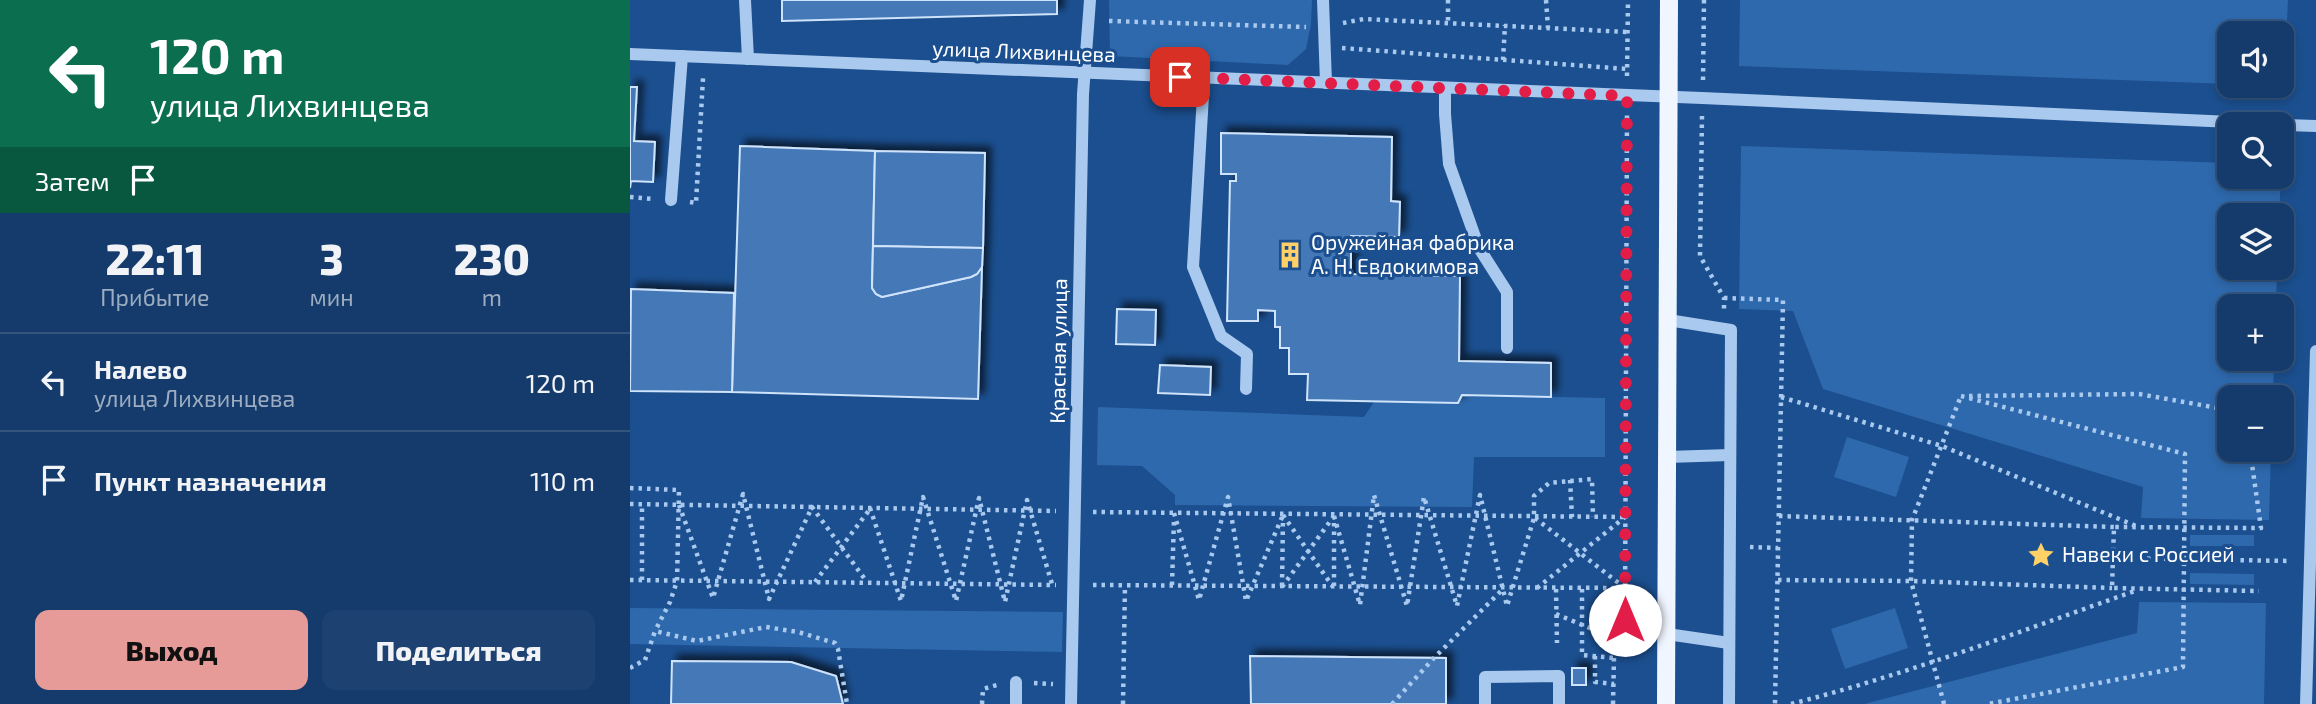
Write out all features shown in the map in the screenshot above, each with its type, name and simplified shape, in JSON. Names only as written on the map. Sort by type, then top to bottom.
[{"type":"main road","points":[[1666,704],[1670,0]]},
{"type":"street","points":[[745,0],[748,59]]},
{"type":"street","name":"Красная улица","points":[[1070,704],[1084,74],[1090,0]]},
{"type":"street","points":[[1326,83],[1323,0],[1331,0]]},
{"type":"street","name":"улица Лихвинцева","points":[[630,54],[2217,121]]},
{"type":"street","points":[[671,200],[682,57]]},
{"type":"street","points":[[1203,78],[1193,267],[1222,336],[1247,354],[1246,389]]},
{"type":"street","points":[[1445,88],[1449,164],[1479,247],[1507,292],[1507,348]]},
{"type":"street","points":[[2294,125],[2316,126]]},
{"type":"street","points":[[1668,320],[1731,330],[1729,704]]},
{"type":"street","points":[[2306,704],[2316,351]]},
{"type":"street","points":[[1667,457],[1730,455]]},
{"type":"street","points":[[1667,634],[1729,643]]},
{"type":"street","points":[[1485,704],[1485,677],[1559,676],[1559,704]]},
{"type":"street","points":[[1016,682],[1016,704]]},
{"type":"path","points":[[1448,0],[1448,22]]},
{"type":"path","points":[[1546,0],[1548,28]]},
{"type":"path","points":[[1613,704],[1614,658],[1625,620],[1628,0]]},
{"type":"path","points":[[1704,0],[1700,256],[1724,298],[1724,329]]},
{"type":"path","points":[[1364,19],[1628,32]]},
{"type":"path","points":[[1116,20],[1324,27]]},
{"type":"path","points":[[1503,60],[1505,25]]},
{"type":"path","points":[[1325,47],[1627,69]]},
{"type":"path","points":[[1724,298],[1783,300],[1775,704]]},
{"type":"path","points":[[1961,396],[2139,394],[2217,408]]},
{"type":"path","points":[[1944,704],[1911,581],[1912,520],[1961,396]]},
{"type":"path","points":[[1961,396],[2185,454],[2183,667],[1988,704]]},
{"type":"path","points":[[1781,397],[1942,446],[2140,527]]},
{"type":"path","points":[[1779,516],[2114,527],[2261,528],[2252,462]]},
{"type":"path","points":[[1334,516],[1360,605],[1374,495],[1407,606],[1424,496],[1457,606],[1480,495],[1507,607],[1534,518],[1534,496],[1549,484],[1592,479],[1593,517]]},
{"type":"path","points":[[1570,480],[1572,517]]},
{"type":"path","points":[[630,488],[678,490],[679,505],[677,581],[645,660],[630,668]]},
{"type":"path","points":[[679,505],[713,598],[743,494],[769,599],[812,507],[867,583]]},
{"type":"path","points":[[815,582],[870,508],[901,600],[923,497],[956,601],[979,498],[1005,602],[1027,500],[1052,584]]},
{"type":"path","points":[[1172,585],[1174,513],[1199,600],[1228,497],[1246,601],[1283,515]]},
{"type":"path","points":[[642,505],[642,580]]},
{"type":"path","points":[[1283,515],[1282,587],[1334,516]]},
{"type":"path","points":[[1283,515],[1334,587],[1334,516]]},
{"type":"path","points":[[1534,518],[1625,517]]},
{"type":"path","points":[[1625,517],[1536,589],[1625,588]]},
{"type":"path","points":[[1534,518],[1625,588]]},
{"type":"path","points":[[2112,588],[2114,527]]},
{"type":"path","points":[[2113,558],[2309,561]]},
{"type":"path","points":[[1778,580],[2259,591]]},
{"type":"path","points":[[1123,704],[1125,585]]},
{"type":"path","points":[[1392,704],[1503,588]]},
{"type":"path","points":[[1556,589],[1557,643]]},
{"type":"path","points":[[1582,589],[1582,655],[1614,658]]},
{"type":"path","points":[[1791,704],[1933,663],[2139,589]]},
{"type":"path","points":[[1556,614],[1619,640]]},
{"type":"path","points":[[655,631],[696,642],[766,627],[798,632],[835,643],[847,704]]},
{"type":"path","points":[[1595,656],[1595,682],[1614,684]]},
{"type":"shaded area","points":[[1109,0],[1312,0],[1311,24],[1306,49],[1288,65],[1110,56]]},
{"type":"shaded area","points":[[1740,0],[2288,0],[2287,21],[2217,21],[2217,84],[1739,66]]},
{"type":"shaded area","points":[[1741,146],[2217,163],[2217,189],[2280,189],[2280,203],[2217,203],[2217,280],[2277,280],[2276,294],[2217,294],[2217,371],[2274,371],[2273,385],[2217,385],[2217,462],[2271,462],[2269,520],[2141,518],[2143,487],[1823,389],[1793,311],[1739,309]]},
{"type":"shaded area","points":[[1462,395],[1605,398],[1605,457],[1474,457],[1472,507],[1175,505],[1175,495],[1142,466],[1097,465],[1098,407],[1364,417],[1374,402],[1458,403]]},
{"type":"shaded area","points":[[1847,437],[1909,457],[1896,497],[1834,477]]},
{"type":"shaded area","points":[[2190,535],[2254,535],[2254,546],[2190,546]]},
{"type":"shaded area","points":[[2190,573],[2254,574],[2254,585],[2190,584]]},
{"type":"shaded area","points":[[2139,602],[2266,603],[2264,704],[1864,704],[2137,633]]},
{"type":"shaded area","points":[[630,608],[1063,612],[1062,652],[630,644]]},
{"type":"shaded area","points":[[1895,608],[1908,648],[1845,669],[1831,629]]},
{"type":"building","points":[[782,0],[1057,0],[1057,14],[782,21]]},
{"type":"building","points":[[630,87],[637,87],[634,141],[655,142],[653,182],[631,181],[630,188]]},
{"type":"building","name":"Оружейная фабрика А. Н. Евдокимова","points":[[1221,133],[1392,137],[1391,201],[1400,202],[1399,237],[1351,236],[1351,274],[1460,276],[1459,361],[1551,363],[1551,397],[1462,395],[1458,403],[1307,400],[1308,374],[1289,374],[1289,348],[1280,348],[1280,327],[1275,327],[1275,311],[1258,310],[1258,321],[1227,321],[1230,181],[1236,181],[1236,174],[1221,174]]},
{"type":"building","points":[[740,146],[875,151],[872,288],[882,297],[971,277],[982,267],[978,399],[732,392]]},
{"type":"building","points":[[875,151],[985,153],[983,248],[873,246]]},
{"type":"building","points":[[873,246],[983,248],[982,267],[971,277],[882,297],[872,288]]},
{"type":"building","points":[[631,289],[734,293],[732,392],[630,391]]},
{"type":"building","points":[[1117,309],[1156,310],[1155,345],[1116,344]]},
{"type":"building","points":[[1160,365],[1211,367],[1210,395],[1158,393]]},
{"type":"building","points":[[1250,656],[1446,658],[1446,704],[1251,704]]},
{"type":"building","points":[[672,661],[791,662],[836,676],[843,704],[671,704]]},
{"type":"building","points":[[1572,668],[1586,668],[1586,685],[1572,685]]},
{"type":"place","name":"Оружейная фабрика А. Н. Евдокимова","points":[[1290,255]]},
{"type":"place","name":"Навеки с Россией","points":[[2041,555]]},
{"type":"route","points":[[1180,77],[1627,96],[1625,620]]}]
